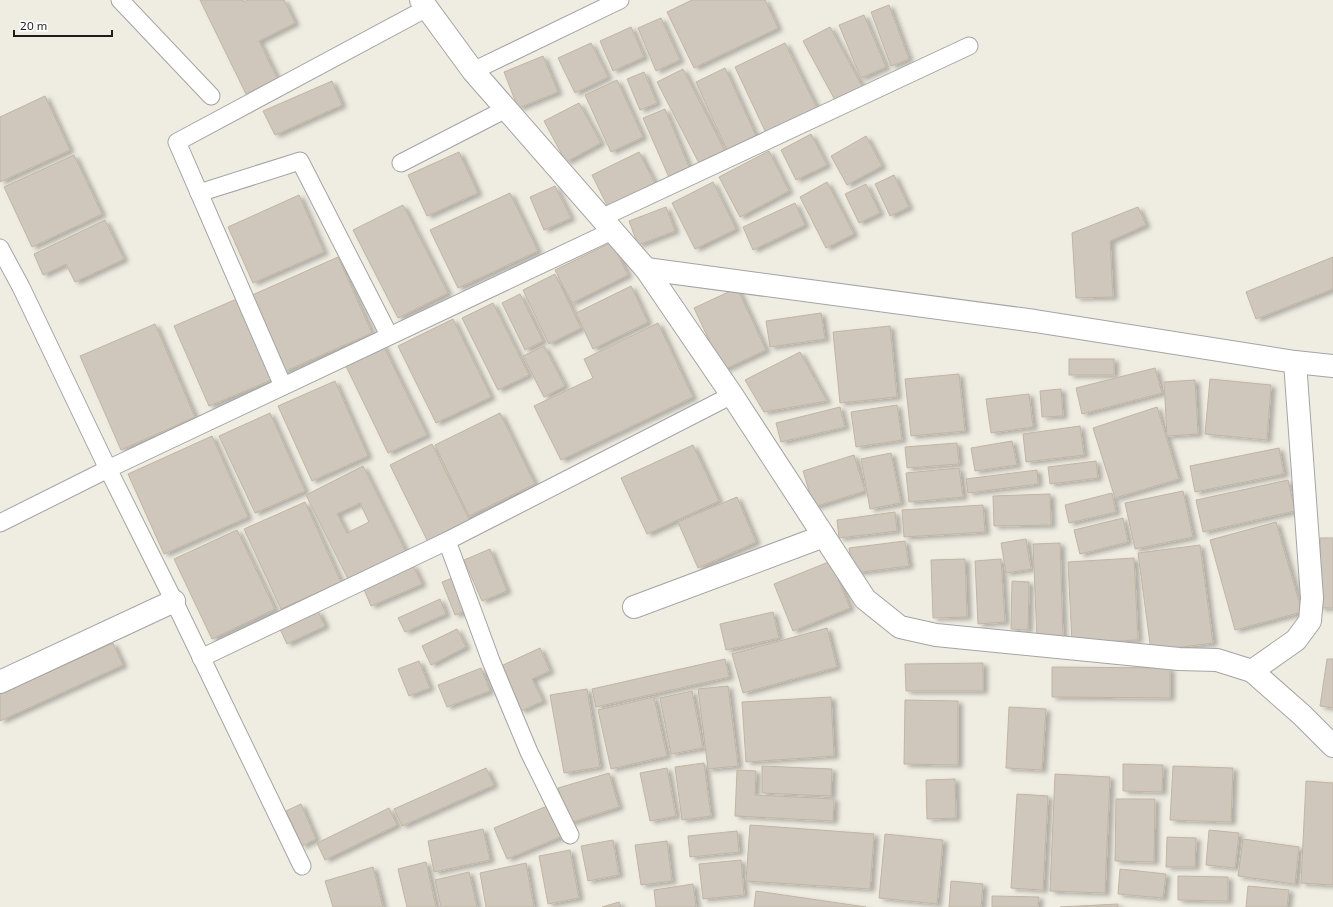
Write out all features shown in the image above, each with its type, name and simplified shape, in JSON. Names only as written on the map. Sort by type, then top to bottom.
[{"type":"street","points":[[424,4],[473,71],[646,269],[732,395],[865,599],[900,627],[936,636],[1179,659],[1217,660],[1252,671],[1302,715],[1333,746]]},
{"type":"street","points":[[646,269],[1035,321],[1294,362],[1333,366]]},
{"type":"street","points":[[1252,671],[1296,640],[1310,621],[1312,598],[1294,362]]},
{"type":"street","points":[[634,607],[824,536]]},
{"type":"street","points":[[0,682],[174,600]]},
{"type":"lane","points":[[120,0],[211,96]]},
{"type":"lane","points":[[473,71],[620,0]]},
{"type":"lane","points":[[283,386],[176,142],[424,4]]},
{"type":"lane","points":[[0,523],[108,469],[389,335],[607,224],[969,46]]},
{"type":"lane","points":[[401,163],[506,109]]},
{"type":"lane","points":[[199,193],[300,161],[389,335]]},
{"type":"lane","points":[[0,248],[21,287],[108,469],[174,600],[302,866]]},
{"type":"lane","points":[[201,658],[447,541],[732,395]]},
{"type":"lane","points":[[447,541],[491,661],[529,752],[570,835]]},
{"type":"building","points":[[200,0],[243,0],[244,2],[247,0],[284,0],[295,23],[259,41],[277,78],[246,94]]},
{"type":"building","points":[[692,0],[765,0],[778,28],[694,68],[667,12]]},
{"type":"building","points":[[889,5],[909,59],[891,66],[871,12]]},
{"type":"building","points":[[864,15],[886,67],[861,78],[839,25]]},
{"type":"building","points":[[661,18],[680,60],[656,71],[638,28]]},
{"type":"building","points":[[631,27],[644,57],[613,71],[600,41]]},
{"type":"building","points":[[830,27],[863,88],[836,102],[803,41]]},
{"type":"building","points":[[591,43],[608,77],[575,93],[558,58]]},
{"type":"building","points":[[785,43],[817,108],[766,133],[735,67]]},
{"type":"building","points":[[543,56],[558,92],[518,108],[504,72]]},
{"type":"building","points":[[725,68],[756,136],[727,150],[696,82]]},
{"type":"building","points":[[683,69],[726,153],[701,167],[657,82]]},
{"type":"building","points":[[644,72],[657,103],[640,110],[627,79]]},
{"type":"building","points":[[617,80],[643,137],[611,152],[585,95]]},
{"type":"building","points":[[332,81],[342,105],[275,135],[263,111]]},
{"type":"building","points":[[45,96],[70,150],[0,182],[0,117]]},
{"type":"building","points":[[579,103],[601,143],[566,162],[544,121]]},
{"type":"building","points":[[665,109],[692,174],[671,182],[643,118]]},
{"type":"building","points":[[811,134],[827,165],[796,180],[781,150]]},
{"type":"building","points":[[866,136],[882,166],[847,185],[831,156]]},
{"type":"building","points":[[769,151],[789,191],[740,217],[719,177]]},
{"type":"building","points":[[459,152],[478,193],[427,216],[408,175]]},
{"type":"building","points":[[639,152],[658,189],[611,213],[592,175]]},
{"type":"building","points":[[74,155],[102,214],[32,247],[4,187]]},
{"type":"building","points":[[894,175],[909,207],[890,216],[875,184]]},
{"type":"building","points":[[713,182],[736,229],[695,249],[672,203]]},
{"type":"building","points":[[827,182],[854,234],[826,248],[800,197]]},
{"type":"building","points":[[866,184],[880,213],[859,223],[845,194]]},
{"type":"building","points":[[555,186],[571,218],[544,230],[530,197]]},
{"type":"building","points":[[510,193],[538,251],[458,288],[430,230]]},
{"type":"building","points":[[299,195],[324,252],[253,283],[228,227]]},
{"type":"building","points":[[795,203],[805,225],[753,250],[743,227]]},
{"type":"building","points":[[403,205],[448,293],[398,318],[353,230]]},
{"type":"building","points":[[666,207],[675,231],[638,245],[629,221]]},
{"type":"building","points":[[1138,207],[1146,225],[1110,241],[1113,297],[1076,298],[1072,233]]},
{"type":"building","points":[[105,220],[124,259],[75,282],[66,264],[43,275],[34,254]]},
{"type":"building","points":[[612,242],[628,275],[572,303],[555,270]]},
{"type":"building","points":[[338,257],[372,333],[283,372],[250,296]]},
{"type":"building","points":[[1333,257],[1333,289],[1256,319],[1246,292]]},
{"type":"building","points":[[555,274],[581,328],[549,344],[523,290]]},
{"type":"building","points":[[631,286],[648,322],[593,349],[576,313]]},
{"type":"building","points":[[737,288],[766,350],[723,370],[694,308]]},
{"type":"building","points":[[520,294],[543,341],[525,350],[502,303]]},
{"type":"building","points":[[239,298],[274,379],[209,406],[174,326]]},
{"type":"building","points":[[493,303],[529,375],[498,390],[462,318]]},
{"type":"building","points":[[821,313],[825,339],[770,347],[766,321]]},
{"type":"building","points":[[453,319],[491,397],[436,423],[398,346]]},
{"type":"building","points":[[658,323],[693,397],[561,460],[534,406],[593,378],[584,359]]},
{"type":"building","points":[[155,324],[195,417],[121,450],[80,356]]},
{"type":"building","points":[[890,326],[897,397],[840,403],[833,332]]},
{"type":"building","points":[[382,343],[427,435],[388,453],[344,362]]},
{"type":"building","points":[[544,346],[565,386],[544,397],[523,356]]},
{"type":"building","points":[[800,352],[827,401],[764,412],[745,380]]},
{"type":"building","points":[[1069,359],[1114,359],[1114,375],[1069,375]]},
{"type":"building","points":[[1155,368],[1162,393],[1082,414],[1076,388]]},
{"type":"building","points":[[959,374],[965,431],[911,436],[905,379]]},
{"type":"building","points":[[1210,379],[1271,385],[1267,440],[1205,434]]},
{"type":"building","points":[[1195,380],[1198,434],[1167,436],[1164,382]]},
{"type":"building","points":[[335,381],[368,456],[312,481],[278,406]]},
{"type":"building","points":[[1061,389],[1063,416],[1042,417],[1040,391]]},
{"type":"building","points":[[1029,394],[1033,427],[991,433],[986,399]]},
{"type":"building","points":[[897,405],[902,440],[856,447],[851,412]]},
{"type":"building","points":[[840,407],[845,427],[781,442],[776,423]]},
{"type":"building","points":[[1157,407],[1179,479],[1115,498],[1093,428]]},
{"type":"building","points":[[270,413],[305,491],[255,513],[219,436]]},
{"type":"building","points":[[500,413],[535,484],[469,516],[435,445]]},
{"type":"building","points":[[1080,426],[1084,455],[1026,462],[1023,434]]},
{"type":"building","points":[[212,436],[248,517],[164,554],[128,474]]},
{"type":"building","points":[[1012,441],[1017,465],[975,471],[971,448]]},
{"type":"building","points":[[957,443],[959,464],[907,468],[905,447]]},
{"type":"building","points":[[432,444],[470,521],[428,542],[390,465]]},
{"type":"building","points":[[693,445],[719,501],[647,534],[621,478]]},
{"type":"building","points":[[1279,448],[1284,474],[1195,492],[1190,466]]},
{"type":"building","points":[[891,453],[901,503],[870,509],[861,459]]},
{"type":"building","points":[[854,455],[865,491],[814,507],[803,471]]},
{"type":"building","points":[[1096,461],[1098,478],[1050,484],[1048,467]]},
{"type":"building","points":[[363,466],[406,552],[349,581],[306,495]],"holes":[[[360,503],[369,522],[347,533],[337,514]]]},
{"type":"building","points":[[959,468],[963,497],[909,502],[906,473]]},
{"type":"building","points":[[1037,470],[1038,484],[968,493],[966,479]]},
{"type":"building","points":[[1288,480],[1295,511],[1203,532],[1196,500]]},
{"type":"building","points":[[1183,491],[1193,537],[1135,549],[1125,503]]},
{"type":"building","points":[[1112,493],[1116,512],[1069,523],[1065,505]]},
{"type":"building","points":[[1050,494],[1051,525],[994,526],[993,496]]},
{"type":"building","points":[[737,497],[756,542],[698,568],[678,522]]},
{"type":"building","points":[[305,502],[341,582],[281,609],[244,529]]},
{"type":"building","points":[[983,505],[985,532],[904,537],[902,510]]},
{"type":"building","points":[[895,512],[897,531],[839,538],[837,520]]},
{"type":"building","points":[[1123,518],[1128,542],[1080,554],[1074,530]]},
{"type":"building","points":[[1276,522],[1302,612],[1235,630],[1210,540]]},
{"type":"building","points":[[237,530],[275,609],[212,639],[174,559]]},
{"type":"building","points":[[1320,538],[1333,538],[1333,608],[1320,608]]},
{"type":"building","points":[[1026,539],[1031,569],[1006,573],[1001,543]]},
{"type":"building","points":[[905,541],[909,566],[853,573],[849,548]]},
{"type":"building","points":[[1060,543],[1063,639],[1037,639],[1033,544]]},
{"type":"building","points":[[1200,545],[1213,643],[1151,651],[1138,553]]},
{"type":"building","points":[[490,549],[507,591],[482,601],[464,560]]},
{"type":"building","points":[[1134,558],[1138,640],[1072,643],[1068,562]]},
{"type":"building","points":[[965,559],[967,617],[933,618],[931,560]]},
{"type":"building","points":[[1001,559],[1005,622],[978,624],[975,561]]},
{"type":"building","points":[[831,561],[850,608],[793,631],[774,584]]},
{"type":"building","points":[[413,565],[422,584],[371,606],[363,587]]},
{"type":"building","points":[[455,577],[469,609],[455,615],[442,582]]},
{"type":"building","points":[[1012,581],[1029,582],[1028,630],[1011,629]]},
{"type":"building","points":[[440,599],[446,614],[405,632],[398,618]]},
{"type":"building","points":[[318,611],[325,626],[287,644],[280,629]]},
{"type":"building","points":[[773,612],[779,638],[726,650],[720,624]]},
{"type":"building","points":[[827,628],[837,667],[743,693],[732,654]]},
{"type":"building","points":[[457,629],[466,647],[431,665],[422,646]]},
{"type":"building","points":[[113,643],[123,665],[0,721],[0,694]]},
{"type":"building","points":[[540,648],[550,671],[532,679],[543,701],[521,711],[501,666]]},
{"type":"building","points":[[725,659],[729,677],[596,707],[592,689]]},
{"type":"building","points":[[1327,659],[1333,659],[1333,708],[1320,706]]},
{"type":"building","points":[[419,661],[430,688],[409,696],[398,669]]},
{"type":"building","points":[[983,663],[983,691],[906,691],[905,664]]},
{"type":"building","points":[[1052,667],[1170,668],[1170,698],[1052,697]]},
{"type":"building","points":[[481,668],[490,691],[447,707],[438,685]]},
{"type":"building","points":[[728,686],[738,766],[708,769],[698,689]]},
{"type":"building","points":[[587,689],[600,767],[564,773],[550,695]]},
{"type":"building","points":[[692,691],[703,748],[671,754],[660,698]]},
{"type":"building","points":[[654,697],[667,756],[611,769],[598,710]]},
{"type":"building","points":[[831,697],[834,756],[746,762],[742,702]]},
{"type":"building","points":[[905,700],[958,701],[958,765],[904,764]]},
{"type":"building","points":[[1009,707],[1046,709],[1042,770],[1006,768]]},
{"type":"building","points":[[704,763],[711,816],[682,820],[675,767]]},
{"type":"building","points":[[1123,764],[1163,765],[1162,792],[1123,791]]},
{"type":"building","points":[[762,766],[832,769],[831,796],[762,793]]},
{"type":"building","points":[[1173,766],[1233,768],[1231,822],[1170,820]]},
{"type":"building","points":[[486,768],[494,785],[402,826],[394,809]]},
{"type":"building","points":[[667,768],[676,816],[650,821],[640,773]]},
{"type":"building","points":[[737,770],[756,771],[755,795],[834,799],[833,821],[735,816]]},
{"type":"building","points":[[609,773],[619,807],[569,823],[558,788]]},
{"type":"building","points":[[1055,774],[1110,777],[1105,893],[1050,891]]},
{"type":"building","points":[[955,779],[956,818],[927,819],[926,780]]},
{"type":"building","points":[[1306,781],[1333,783],[1333,885],[1301,883]]},
{"type":"building","points":[[1017,794],[1048,796],[1043,890],[1011,888]]},
{"type":"building","points":[[1116,799],[1155,799],[1154,862],[1115,861]]},
{"type":"building","points":[[301,804],[316,839],[302,846],[286,811]]},
{"type":"building","points":[[552,804],[565,835],[507,859],[494,828]]},
{"type":"building","points":[[389,808],[397,825],[325,860],[317,843]]},
{"type":"building","points":[[750,825],[874,834],[870,889],[746,881]]},
{"type":"building","points":[[483,829],[490,860],[434,872],[428,841]]},
{"type":"building","points":[[1209,830],[1239,833],[1235,868],[1206,865]]},
{"type":"building","points":[[737,831],[739,852],[690,857],[688,836]]},
{"type":"building","points":[[885,834],[943,840],[937,904],[879,898]]},
{"type":"building","points":[[1167,837],[1196,838],[1195,867],[1166,867]]},
{"type":"building","points":[[1243,839],[1299,847],[1295,884],[1238,876]]},
{"type":"building","points":[[613,840],[619,875],[588,881],[581,846]]},
{"type":"building","points":[[667,841],[672,881],[641,885],[635,845]]},
{"type":"building","points":[[570,850],[579,898],[548,904],[539,856]]},
{"type":"building","points":[[741,860],[744,895],[703,899],[699,864]]},
{"type":"building","points":[[426,862],[436,907],[407,907],[398,869]]},
{"type":"building","points":[[526,863],[534,907],[486,907],[480,873]]},
{"type":"building","points":[[373,867],[383,907],[333,907],[325,881]]},
{"type":"building","points":[[1120,869],[1166,874],[1163,898],[1118,894]]},
{"type":"building","points":[[469,872],[477,907],[441,907],[435,880]]},
{"type":"building","points":[[1178,876],[1228,877],[1228,901],[1178,900]]},
{"type":"building","points":[[951,881],[983,884],[981,907],[949,907]]},
{"type":"building","points":[[693,884],[696,907],[656,907],[654,890]]},
{"type":"building","points":[[1248,886],[1289,890],[1287,907],[1246,907]]},
{"type":"building","points":[[756,891],[866,907],[754,907]]},
{"type":"building","points":[[992,896],[1039,897],[1038,907],[992,907]]},
{"type":"building","points":[[619,902],[621,907],[602,907]]},
{"type":"building","points":[[1118,904],[1118,907],[1060,907]]}]
